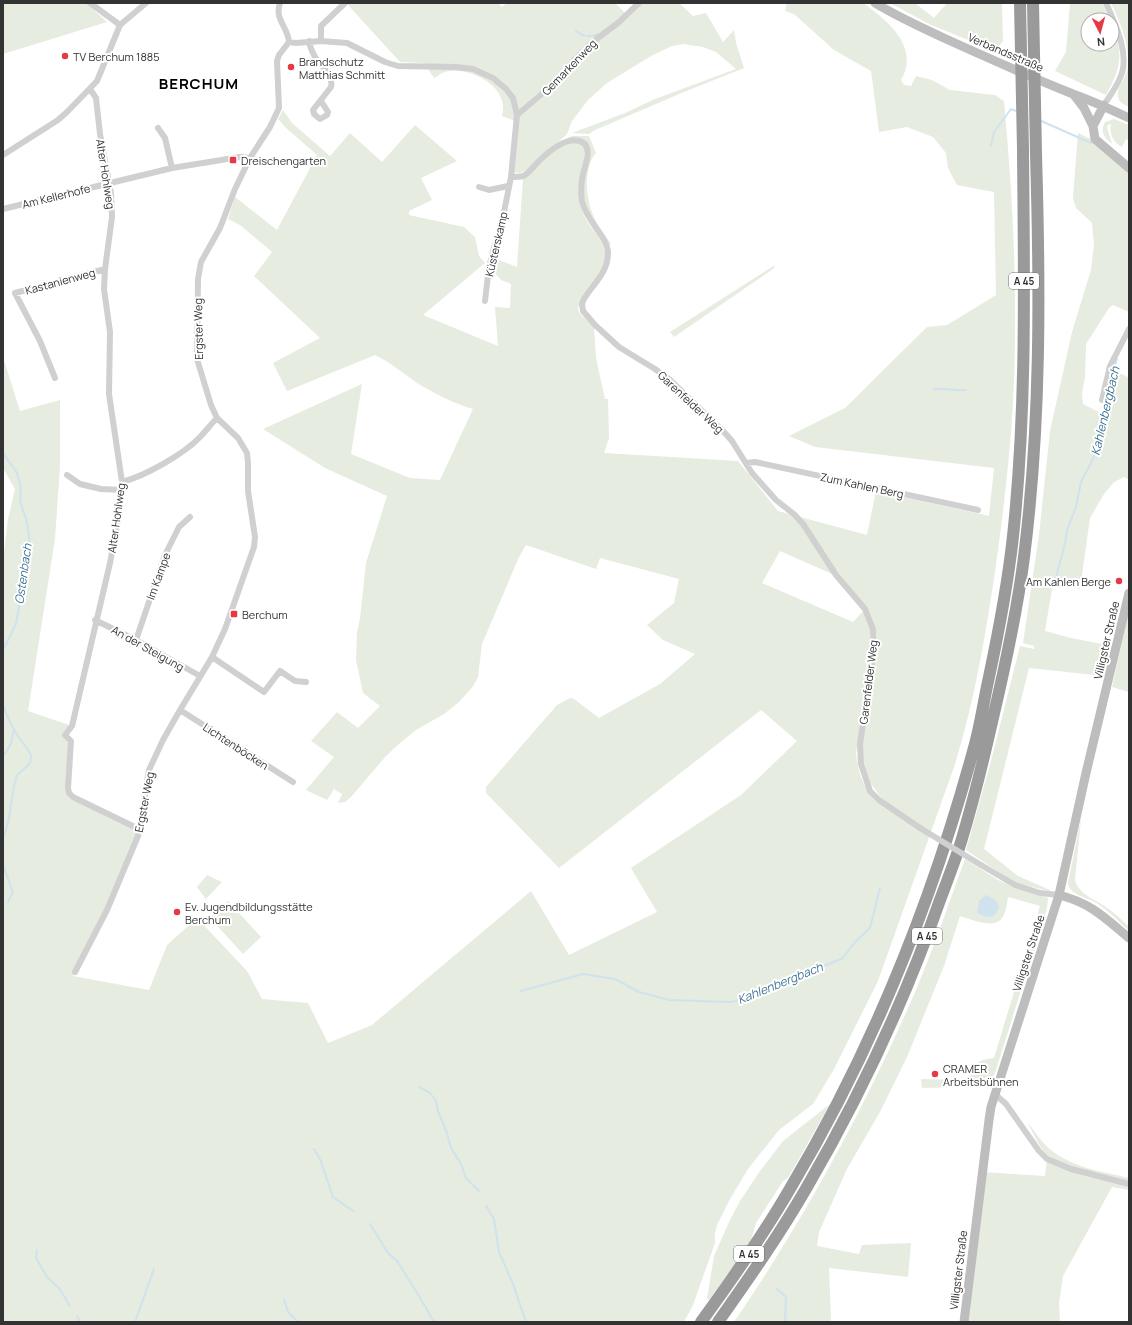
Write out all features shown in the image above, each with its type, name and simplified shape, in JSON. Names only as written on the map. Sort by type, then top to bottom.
[{"type":"highway","name":"A 45","points":[[702,1322],[744,1262],[793,1184],[839,1100],[873,1030],[888,998],[917,923],[953,819],[976,742],[1004,601],[1013,536],[1021,445],[1025,308],[1020,3]]},
{"type":"highway","name":"A 45","points":[[718,1322],[760,1263],[807,1188],[849,1110],[888,1030],[914,970],[942,894],[960,843],[981,769],[1005,668],[1013,626],[1024,560],[1033,469],[1039,300],[1033,3]]},
{"type":"main road","name":"Verbandsstraße","points":[[875,3],[919,27],[1129,118]]},
{"type":"main road","points":[[1073,94],[1084,108],[1093,126],[1095,139],[1129,168]]},
{"type":"main road","points":[[1093,126],[1104,106]]},
{"type":"main road","name":"Villigster Straße","points":[[964,1322],[989,1120],[995,1094],[1060,895],[1081,794],[1129,593]]},
{"type":"main road","points":[[1060,895],[1072,898],[1096,910],[1129,938]]},
{"type":"street","points":[[90,3],[120,25]]},
{"type":"street","points":[[3,155],[58,120],[90,89],[97,81],[120,25],[146,3]]},
{"type":"street","points":[[280,3],[277,11],[288,42],[296,43],[321,41],[347,43],[385,62],[398,66],[456,67],[473,69],[487,74],[506,89],[513,98],[517,115],[511,177]]},
{"type":"street","points":[[321,41],[321,26],[345,3]]},
{"type":"street","name":"Gemarkenweg","points":[[517,115],[554,84],[590,44],[619,22],[639,3]]},
{"type":"street","points":[[1104,106],[1121,78],[1123,70],[1123,49],[1118,30],[1106,3]]},
{"type":"street","points":[[309,41],[314,56],[330,77],[332,83],[331,87],[321,101]]},
{"type":"street","name":"Ergster Weg","points":[[75,972],[107,910],[136,842],[149,770],[162,740],[212,657],[231,614],[250,558],[255,537],[248,491],[247,453],[238,438],[216,418],[197,359],[197,299],[199,270],[203,256],[220,228],[235,189],[250,158],[270,127],[279,108],[277,61],[279,55],[288,42]]},
{"type":"street","name":"Alter Hohlweg","points":[[90,89],[96,98],[100,134],[110,183],[112,217],[105,269],[104,289],[110,332],[109,394],[122,490],[110,563],[72,726],[65,735],[71,741],[68,788],[69,793],[73,797],[139,829]]},
{"type":"street","points":[[158,128],[165,138],[172,168]]},
{"type":"street","name":"Garenfelder Weg","points":[[511,177],[525,175],[547,154],[566,142],[579,140],[585,144],[588,154],[581,186],[583,204],[589,219],[607,248],[608,253],[605,268],[584,299],[582,311],[619,347],[669,379],[724,432],[732,441],[752,473],[776,500],[795,515],[803,524],[836,575],[865,609],[873,629],[874,647],[860,744],[861,764],[870,791],[885,804],[920,828],[1015,885],[1040,893],[1060,895]]},
{"type":"street","points":[[110,183],[172,168],[240,157],[250,158]]},
{"type":"street","name":"Küsterskamp","points":[[485,301],[491,260],[502,222],[511,177]]},
{"type":"street","name":"Am Kellerhofe","points":[[3,209],[110,183]]},
{"type":"street","points":[[479,187],[489,190],[508,186]]},
{"type":"street","name":"Kastanienweg","points":[[55,378],[40,341],[15,292],[105,269]]},
{"type":"street","points":[[1102,400],[1110,366],[1129,329]]},
{"type":"street","points":[[122,482],[134,479],[185,450],[200,438],[216,418]]},
{"type":"street","name":"Zum Kahlen Berg","points":[[746,463],[755,462],[978,510]]},
{"type":"street","points":[[67,475],[80,484],[101,489],[122,490]]},
{"type":"street","name":"Im Kampe","points":[[136,640],[164,555],[179,527],[190,517]]},
{"type":"street","name":"An der Steigung","points":[[96,620],[136,640],[200,676]]},
{"type":"street","points":[[212,657],[264,692],[280,671],[295,680],[306,682]]},
{"type":"street","name":"Lichtenböcken","points":[[180,710],[293,782]]},
{"type":"street","points":[[995,1094],[1006,1104],[1039,1151],[1048,1160],[1071,1169],[1129,1184]]},
{"type":"shaded area","points":[[3,3],[86,3],[107,22],[3,54]]},
{"type":"shaded area","points":[[498,3],[502,7],[507,3],[615,3],[625,13],[595,37],[552,83],[521,111],[515,121],[502,116],[503,105],[499,93],[478,76],[459,71],[450,71],[442,73],[434,78],[424,63],[400,62],[347,4]]},
{"type":"shaded area","points":[[642,3],[679,3],[693,16],[706,13],[723,42],[734,30],[736,43],[744,68],[684,92],[595,130],[589,134],[572,133],[625,113],[655,99],[736,69],[716,52],[703,47],[683,44],[672,46],[651,56],[607,83],[588,100],[572,121],[567,134],[527,170],[520,173],[513,172],[519,117],[546,95],[585,52]]},
{"type":"shaded area","points":[[787,3],[861,3],[884,19],[902,42],[906,51],[907,60],[901,80],[904,85],[911,86],[916,76],[932,80],[950,90],[995,95],[1004,101],[1011,188],[1015,276],[1015,364],[1012,424],[1003,513],[995,572],[983,646],[973,695],[954,767],[878,981],[834,1069],[813,1104],[779,1130],[748,1169],[730,1199],[717,1225],[715,1243],[693,1305],[684,1322],[3,1322],[3,560],[8,519],[15,489],[3,468],[3,357],[20,411],[60,400],[60,467],[55,539],[28,711],[72,726],[65,735],[71,741],[69,793],[139,829],[107,910],[73,976],[149,990],[167,945],[197,918],[247,971],[262,999],[308,1003],[328,1043],[372,1025],[531,891],[569,955],[657,912],[631,868],[741,795],[797,741],[761,710],[559,868],[486,793],[486,787],[557,705],[570,698],[574,699],[599,718],[660,684],[695,654],[663,640],[647,625],[674,603],[679,579],[600,558],[596,569],[526,545],[519,557],[482,644],[478,677],[474,685],[459,702],[444,714],[416,730],[400,743],[386,756],[345,802],[338,803],[342,794],[334,789],[327,800],[306,790],[334,757],[311,741],[337,712],[358,728],[380,706],[363,693],[356,660],[357,633],[366,563],[387,496],[325,468],[263,429],[362,384],[351,454],[410,478],[440,480],[473,409],[440,396],[375,355],[287,391],[273,363],[320,338],[254,276],[272,252],[240,225],[228,219],[235,197],[277,230],[317,155],[278,119],[283,110],[292,123],[330,156],[350,133],[382,162],[415,125],[457,161],[421,178],[432,200],[409,211],[409,215],[464,227],[475,237],[479,256],[485,263],[423,315],[498,346],[495,307],[510,308],[511,284],[501,280],[493,271],[494,258],[517,267],[523,178],[556,149],[575,141],[585,146],[582,207],[587,221],[600,239],[605,252],[603,266],[583,296],[578,310],[594,328],[596,358],[605,399],[608,399],[609,438],[604,453],[738,461],[778,511],[867,535],[876,491],[989,516],[994,468],[815,447],[789,436],[845,408],[927,327],[947,325],[996,295],[994,192],[957,185],[948,168],[946,153],[933,137],[907,127],[879,132],[871,71],[834,50],[794,14],[785,11]],"holes":[[[780,551],[841,578],[866,608],[853,622],[762,583]],[[877,634],[877,643],[863,738],[862,757],[869,781],[882,799],[878,803],[862,781],[856,754],[872,635]]]},
{"type":"shaded area","points":[[890,3],[915,3],[934,18],[947,3],[1002,3],[1003,41],[995,51],[929,24]]},
{"type":"shaded area","points":[[1070,3],[1102,3],[1106,12],[1080,12],[1080,52],[1119,52],[1118,68],[1106,95],[1055,71],[1066,52]]},
{"type":"shaded area","points":[[1111,3],[1129,3],[1129,107],[1121,102],[1118,97],[1119,87],[1127,71],[1128,54],[1127,45],[1120,25],[1120,12],[1115,12]]},
{"type":"shaded area","points":[[1114,119],[1129,125],[1129,141],[1126,139],[1122,147],[1116,143],[1112,137],[1111,124],[1107,127],[1112,144],[1103,132],[1105,122]]},
{"type":"shaded area","points":[[1078,133],[1091,139],[1095,145],[1129,172],[1129,312],[1113,305],[1109,308],[1086,344],[1085,377],[1082,394],[1083,404],[1106,416],[1115,374],[1122,374],[1129,378],[1129,480],[1124,477],[1114,482],[1104,494],[1090,518],[1080,589],[1053,583],[1045,631],[1112,646],[1104,676],[1029,668],[984,849],[1018,876],[1050,890],[1049,891],[1015,883],[966,850],[991,761],[1020,646],[1034,649],[1034,646],[1023,643],[1039,535],[1050,431],[1072,332],[1091,270],[1094,245],[1092,223],[1076,208],[1073,198]]},
{"type":"shaded area","points":[[572,136],[589,136],[596,153],[589,166],[587,175],[587,192],[595,219],[611,244],[609,244],[588,214],[583,192],[589,147],[566,139]]},
{"type":"shaded area","points":[[775,265],[773,269],[674,337],[670,332]]},
{"type":"shaded area","points":[[1129,610],[1129,692],[1112,687]]},
{"type":"shaded area","points":[[1081,819],[1075,880],[1077,885],[1085,894],[1118,916],[1129,927],[1129,931],[1102,907],[1076,894],[1069,887],[1068,883]]},
{"type":"shaded area","points":[[965,859],[998,880],[1018,889],[1048,898],[1047,908],[996,1071],[991,1079],[977,1084],[958,1087],[922,1088],[921,1079],[963,1080],[971,1074],[979,1062],[994,1058],[1040,906],[1008,897],[1002,918],[994,923],[982,923],[960,916],[944,966],[907,1057],[881,1110],[847,1169],[819,1232],[817,1246],[859,1254],[862,1245],[911,1243],[908,1277],[829,1268],[831,1322],[734,1322],[810,1202],[855,1119],[897,1033],[923,974]]},
{"type":"shaded area","points":[[207,875],[222,882],[206,899],[197,887]]},
{"type":"shaded area","points":[[228,901],[261,937],[243,954],[210,918]]},
{"type":"shaded area","points":[[830,1104],[788,1178],[783,1181],[756,1223],[750,1243],[709,1300],[707,1299],[714,1256],[740,1201],[760,1171],[783,1141]]},
{"type":"shaded area","points":[[1028,1123],[1047,1147],[1063,1158],[1090,1169],[1129,1178],[1129,1182],[1084,1171],[1061,1163],[1052,1158],[1042,1150]]},
{"type":"shaded area","points":[[1047,1159],[1075,1173],[1129,1186],[1129,1190],[1112,1187],[1063,1276],[1059,1303],[1060,1322],[968,1322],[982,1172],[1045,1176]]},
{"type":"water","points":[[986,895],[991,897],[999,907],[995,914],[991,917],[977,913],[979,901]]},
{"type":"waterway","points":[[576,31],[587,36],[599,34]]},
{"type":"waterway","points":[[991,146],[994,132],[1011,109],[1019,112]]},
{"type":"waterway","points":[[1039,120],[1091,143]]},
{"type":"waterway","name":"Kahlenbergbach","points":[[1056,577],[1065,544],[1067,530],[1076,507],[1081,482],[1094,457],[1098,444],[1112,374],[1117,359]]},
{"type":"waterway","points":[[934,389],[966,390]]},
{"type":"waterway","name":"Ostenbach","points":[[3,453],[17,473],[21,488],[20,501],[27,522],[30,545],[16,624],[3,650]]},
{"type":"waterway","name":"Ostenbach","points":[[3,705],[9,720],[31,756],[30,763],[16,778],[8,823],[3,838]]},
{"type":"waterway","points":[[3,756],[10,745],[13,732]]},
{"type":"waterway","name":"Ostenbach","points":[[3,865],[13,892],[8,902]]},
{"type":"waterway","name":"Kahlenbergbach","points":[[521,991],[583,974],[615,979],[639,992],[669,1000],[732,1002],[779,985],[843,958],[855,942],[870,928],[880,888]]},
{"type":"waterway","points":[[419,1087],[430,1093],[436,1101],[451,1148],[461,1164],[466,1178],[479,1191]]},
{"type":"waterway","points":[[314,1149],[320,1159],[333,1197],[353,1211]]},
{"type":"waterway","points":[[486,1206],[494,1219],[499,1252],[513,1284],[526,1322]]},
{"type":"waterway","points":[[370,1224],[388,1253],[397,1261],[434,1322]]},
{"type":"waterway","points":[[37,1250],[36,1258],[47,1277],[59,1288],[70,1306]]},
{"type":"waterway","points":[[135,1322],[154,1269]]},
{"type":"waterway","points":[[777,1289],[786,1297],[785,1322]]},
{"type":"waterway","points":[[284,1300],[288,1312],[298,1322]]},
{"type":"waterway","points":[[77,1316],[80,1322]]},
{"type":"place","name":"TV Berchum 1885","points":[[65,56]]},
{"type":"place","name":"Brandschutz Matthias Schmitt","points":[[291,67]]},
{"type":"place","name":"Dreischengarten","points":[[233,160]]},
{"type":"place","name":"Am Kahlen Berge","points":[[1119,581]]},
{"type":"place","name":"Berchum","points":[[234,614]]},
{"type":"place","name":"Ev. Jugendbildungsstätte Berchum","points":[[177,912]]},
{"type":"place","name":"CRAMER Arbeitsbühnen","points":[[935,1074]]},
{"type":"district","name":"BERCHUM","points":[[199,83]]}]
